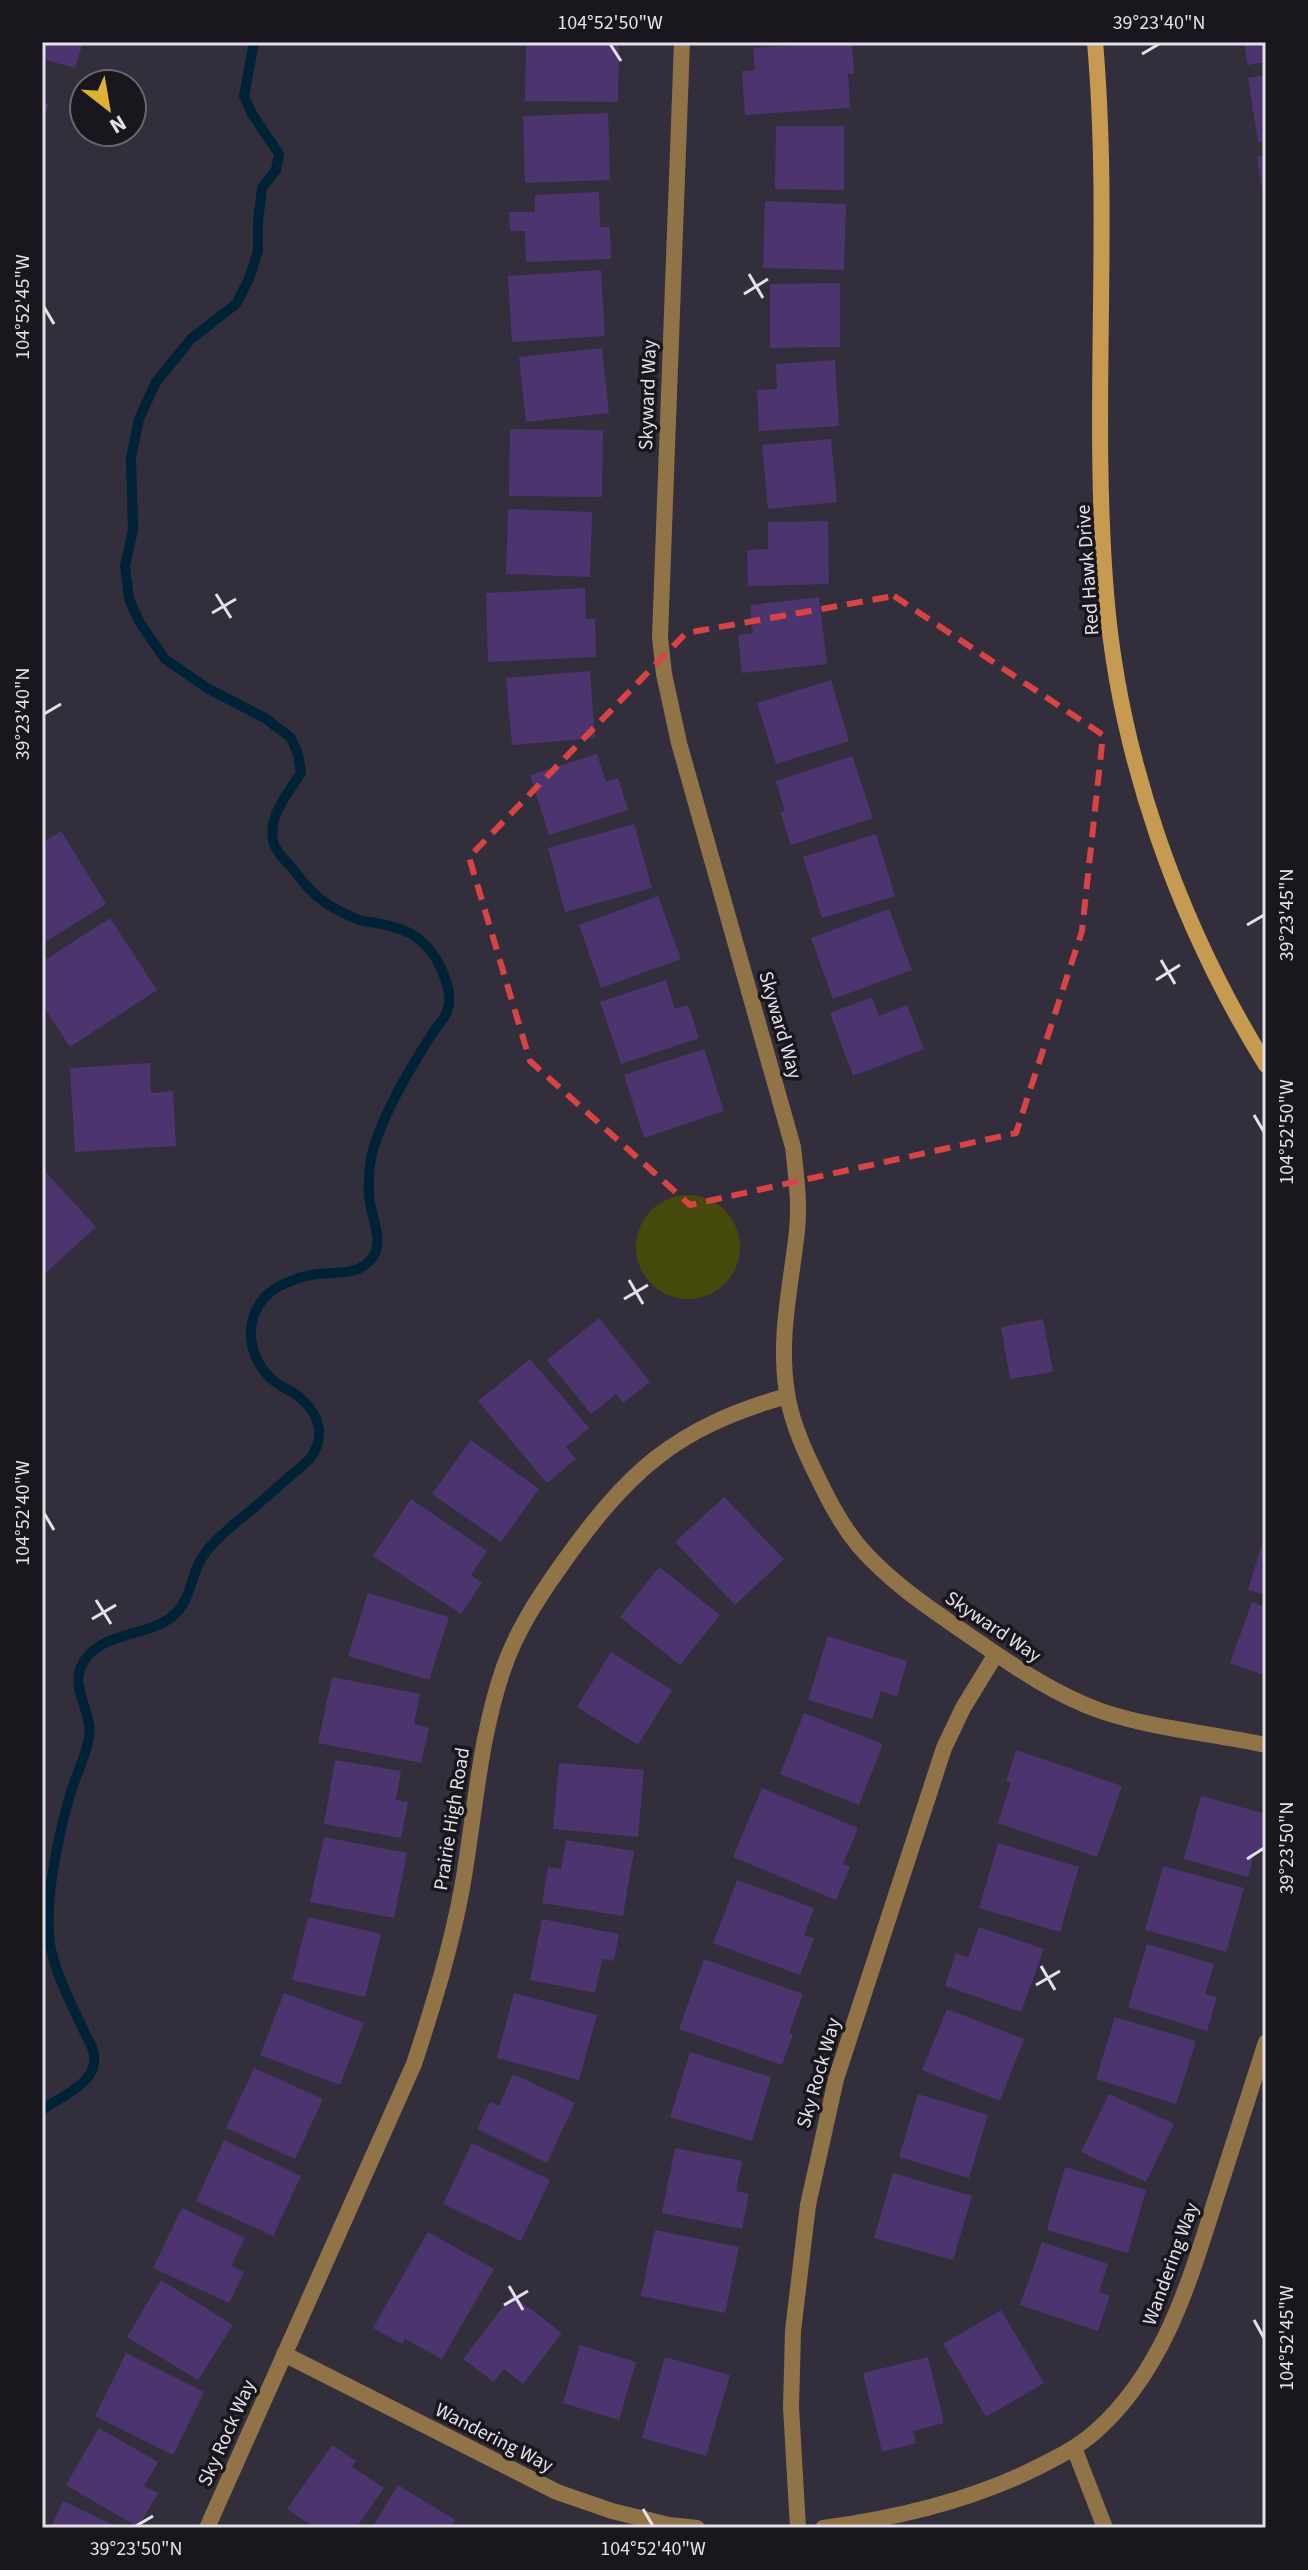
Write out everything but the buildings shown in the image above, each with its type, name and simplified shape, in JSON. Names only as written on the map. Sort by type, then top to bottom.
[{"type":"street","name":"Skyward Way","points":[[682,42],[660,637],[664,674],[679,743],[793,1147],[797,1232],[784,1318],[783,1356],[787,1396],[799,1437],[832,1506],[856,1543],[884,1573],[919,1602],[1038,1682],[1101,1711],[1140,1722],[1266,1745]]},
{"type":"street","name":"Red Hawk Drive","points":[[1095,42],[1102,189],[1102,526],[1106,595],[1116,662],[1145,798],[1168,864],[1224,991],[1266,1065]]},
{"type":"street","name":"Prairie High Road","points":[[284,2354],[414,2064],[434,2003],[462,1890],[490,1719],[504,1667],[518,1634],[540,1596],[593,1520],[647,1464],[707,1424],[742,1409],[787,1396]]},
{"type":"street","name":"Sky Rock Way","points":[[798,2528],[791,2407],[793,2331],[805,2221],[818,2151],[836,2079],[944,1748],[963,1708],[996,1654]]},
{"type":"street","name":"Wandering Way","points":[[823,2528],[926,2509],[998,2488],[1074,2448],[1096,2431],[1136,2389],[1163,2345],[1187,2288],[1266,2042]]},
{"type":"street","name":"Sky Rock Way","points":[[207,2528],[284,2354]]},
{"type":"street","name":"Wandering Way","points":[[284,2354],[557,2492],[612,2511],[669,2525],[697,2528]]},
{"type":"street","points":[[1074,2448],[1105,2528]]},
{"type":"highlighted area","points":[[894,596],[1103,735],[1082,931],[1016,1133],[690,1205],[530,1061],[469,857],[686,633]]},
{"type":"shaded area","points":[[688,1195],[708,1199],[725,1210],[736,1227],[740,1247],[736,1267],[725,1284],[708,1295],[688,1299],[668,1295],[651,1284],[640,1267],[636,1247],[640,1227],[651,1210],[668,1199]]},
{"type":"waterway","points":[[42,2110],[81,2084],[92,2071],[94,2063],[93,2049],[56,1966],[49,1927],[57,1849],[89,1737],[79,1684],[81,1667],[88,1655],[98,1647],[173,1616],[184,1602],[197,1568],[211,1546],[310,1459],[315,1450],[319,1434],[316,1418],[305,1403],[276,1382],[258,1362],[252,1341],[253,1320],[263,1299],[280,1286],[310,1275],[354,1271],[372,1258],[377,1236],[369,1179],[375,1142],[396,1096],[449,1004],[448,988],[441,968],[424,944],[401,929],[360,920],[328,905],[277,851],[272,834],[276,815],[301,773],[291,738],[265,718],[207,688],[165,659],[140,623],[129,599],[125,566],[133,530],[131,458],[139,419],[156,382],[191,339],[236,304],[249,279],[258,251],[262,188],[276,170],[279,154],[252,114],[244,96],[254,42]]}]
